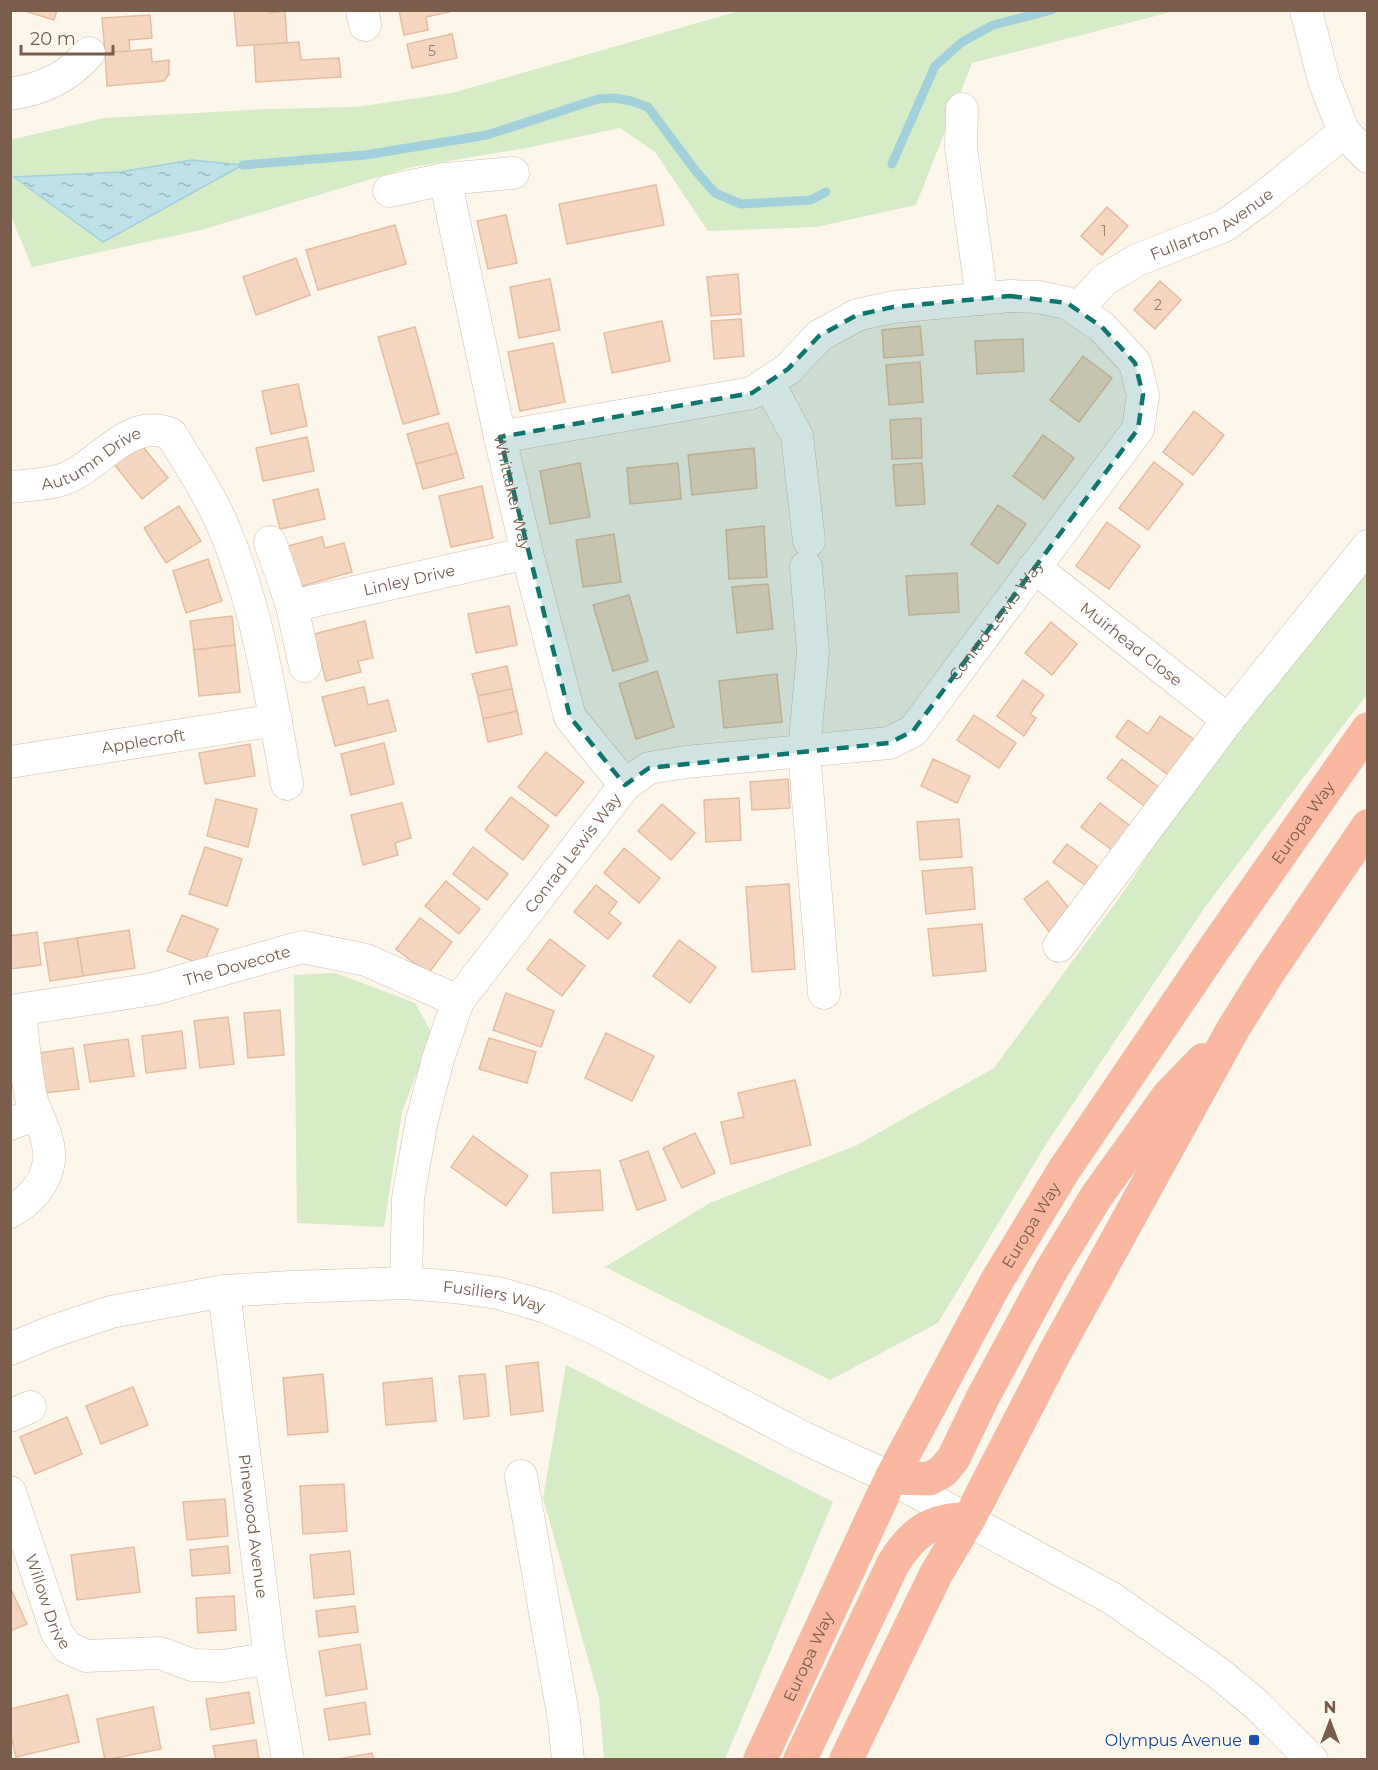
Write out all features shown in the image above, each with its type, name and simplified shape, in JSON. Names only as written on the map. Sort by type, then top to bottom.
[{"type":"highway","name":"Europa Way","points":[[760,1760],[891,1478],[995,1284],[1064,1170],[1216,946],[1368,729]]},
{"type":"highway","points":[[846,1760],[936,1574],[969,1520],[1054,1354],[1233,1029],[1268,973],[1368,826]]},
{"type":"highway","points":[[891,1478],[930,1479],[943,1471],[953,1459],[983,1397],[1052,1269],[1096,1197],[1169,1095],[1233,1029]]},
{"type":"highway","points":[[800,1760],[892,1564],[901,1551],[914,1537],[940,1521],[969,1520]]},
{"type":"street","points":[[1306,10],[1324,81],[1344,132],[1368,157]]},
{"type":"street","points":[[10,94],[54,83],[69,73],[89,53]]},
{"type":"street","points":[[962,109],[961,147],[982,299]]},
{"type":"street","name":"Fullarton Avenue","points":[[1077,310],[1104,279],[1137,260],[1224,226],[1344,132]]},
{"type":"street","points":[[389,191],[445,179],[513,173]]},
{"type":"street","name":"Whittaker Way","points":[[445,179],[500,437],[527,553],[570,717],[625,785]]},
{"type":"street","name":"Conrad Lewis Way","points":[[406,1283],[408,1198],[422,1120],[438,1059],[458,1001],[625,785],[649,768],[686,762],[889,743],[913,731],[1138,429],[1143,396],[1135,363],[1102,327],[1067,303],[1038,297],[982,299],[894,307],[856,315],[819,336],[788,369],[752,393],[500,437]]},
{"type":"street","points":[[768,382],[797,436],[813,652],[804,751],[824,993]]},
{"type":"street","name":"Autumn Drive","points":[[10,487],[61,480],[132,434],[146,429],[159,429],[171,434],[213,504],[224,528],[256,622],[276,720]]},
{"type":"street","points":[[270,542],[292,606],[305,666]]},
{"type":"street","points":[[1059,946],[1228,720],[1368,546]]},
{"type":"street","name":"Linley Drive","points":[[292,606],[527,553]]},
{"type":"street","name":"Muirhead Close","points":[[1035,567],[1228,720]]},
{"type":"street","points":[[276,720],[287,784]]},
{"type":"street","name":"Applecroft","points":[[10,762],[276,720]]},
{"type":"street","name":"The Dovecote","points":[[15,1010],[153,989],[302,947],[366,960],[458,1001]]},
{"type":"street","points":[[10,1212],[41,1186],[50,1165],[48,1142],[24,1119],[33,1105],[15,1010]]},
{"type":"street","name":"Fusiliers Way","points":[[10,1349],[51,1332],[111,1312],[224,1291],[406,1283],[498,1293],[546,1307],[596,1329],[795,1434],[891,1478],[969,1520]]},
{"type":"street","name":"Pinewood Avenue","points":[[224,1291],[270,1658],[288,1760]]},
{"type":"street","points":[[521,1476],[564,1720],[568,1760]]},
{"type":"street","name":"Willow Drive","points":[[10,1492],[57,1633],[66,1647],[86,1656],[160,1653],[192,1665],[223,1666],[270,1658]]},
{"type":"street","points":[[969,1520],[1113,1599],[1161,1630],[1256,1704],[1312,1760]]},
{"type":"highlighted area","points":[[1010,296],[1067,303],[1102,327],[1135,363],[1143,395],[1138,429],[913,731],[889,743],[649,768],[625,785],[570,717],[500,437],[752,393],[788,369],[819,336],[857,315],[893,307]]},
{"type":"green space","points":[[739,11],[1175,11],[972,63],[916,205],[816,227],[708,231],[655,152],[620,128],[526,148],[412,167],[201,230],[32,267],[11,216],[10,140],[104,118],[268,109],[356,107],[452,93]]},
{"type":"green space","points":[[1367,552],[1367,695],[1205,907],[1046,1144],[938,1323],[830,1380],[605,1267],[710,1203],[855,1146],[994,1068],[1122,894],[1232,728]]},
{"type":"green space","points":[[336,973],[415,1003],[432,1033],[402,1112],[384,1227],[297,1223],[294,975]]},
{"type":"green space","points":[[566,1365],[833,1502],[725,1759],[604,1759],[599,1698],[543,1498]]},
{"type":"water","points":[[192,160],[243,165],[103,242],[14,177],[120,172]]},
{"type":"building","points":[[28,10],[57,10],[54,20],[28,12]]},
{"type":"building","points":[[234,10],[269,10],[269,13],[285,11],[287,43],[237,46]]},
{"type":"building","points":[[399,10],[448,10],[449,12],[426,17],[428,30],[404,35]]},
{"type":"building","points":[[150,15],[152,38],[129,40],[130,51],[105,53],[102,18]]},
{"type":"building","points":[[452,34],[457,58],[412,68],[407,44]]},
{"type":"building","points":[[299,42],[301,60],[339,58],[341,77],[256,82],[254,45]]},
{"type":"building","points":[[151,49],[152,62],[169,60],[169,74],[164,81],[107,86],[105,53]]},
{"type":"building","points":[[656,185],[664,225],[567,244],[559,204]]},
{"type":"building","points":[[1107,207],[1128,226],[1102,255],[1081,236]]},
{"type":"building","points":[[506,215],[517,263],[488,269],[477,221]]},
{"type":"building","points":[[395,225],[406,264],[318,290],[306,250]]},
{"type":"building","points":[[296,258],[310,295],[256,315],[243,277]]},
{"type":"building","points":[[738,274],[741,314],[711,316],[707,277]]},
{"type":"building","points":[[550,279],[560,330],[519,338],[510,287]]},
{"type":"building","points":[[1160,281],[1181,300],[1155,329],[1134,310]]},
{"type":"building","points":[[741,319],[744,356],[714,359],[711,321]]},
{"type":"building","points":[[662,321],[670,361],[612,373],[604,333]]},
{"type":"building","points":[[920,326],[923,355],[884,358],[882,330]]},
{"type":"building","points":[[415,327],[439,414],[403,424],[378,337]]},
{"type":"building","points":[[1023,339],[1024,371],[977,374],[975,341]]},
{"type":"building","points":[[553,343],[565,402],[520,411],[508,352]]},
{"type":"building","points":[[1083,356],[1112,378],[1079,422],[1050,400]]},
{"type":"building","points":[[920,362],[923,402],[889,405],[886,365]]},
{"type":"building","points":[[298,384],[307,426],[271,434],[262,391]]},
{"type":"building","points":[[1194,411],[1224,435],[1193,475],[1163,452]]},
{"type":"building","points":[[921,418],[922,458],[892,459],[890,420]]},
{"type":"building","points":[[448,423],[457,453],[416,464],[407,434]]},
{"type":"building","points":[[1043,435],[1074,458],[1044,499],[1013,476]]},
{"type":"building","points":[[307,437],[314,471],[263,481],[256,448]]},
{"type":"building","points":[[140,443],[168,478],[142,499],[114,464]]},
{"type":"building","points":[[754,448],[757,488],[692,495],[688,455]]},
{"type":"building","points":[[457,453],[464,478],[423,489],[416,464]]},
{"type":"building","points":[[1154,462],[1183,484],[1148,530],[1119,508]]},
{"type":"building","points":[[580,463],[590,517],[550,524],[540,471]]},
{"type":"building","points":[[678,463],[681,499],[630,504],[627,468]]},
{"type":"building","points":[[922,463],[925,504],[896,506],[893,465]]},
{"type":"building","points":[[482,486],[493,538],[451,547],[439,496]]},
{"type":"building","points":[[318,489],[325,519],[280,529],[273,500]]},
{"type":"building","points":[[998,505],[1026,524],[998,564],[971,544]]},
{"type":"building","points":[[179,506],[201,541],[166,563],[144,528]]},
{"type":"building","points":[[1107,522],[1140,546],[1109,589],[1076,566]]},
{"type":"building","points":[[764,526],[767,577],[729,579],[726,530]]},
{"type":"building","points":[[614,534],[621,582],[583,587],[576,540]]},
{"type":"building","points":[[322,537],[325,548],[344,543],[352,572],[299,587],[288,546]]},
{"type":"building","points":[[208,559],[222,601],[186,613],[173,571]]},
{"type":"building","points":[[957,573],[959,612],[909,615],[906,576]]},
{"type":"building","points":[[768,584],[773,629],[737,633],[732,587]]},
{"type":"building","points":[[629,595],[648,661],[613,671],[593,605]]},
{"type":"building","points":[[509,606],[517,645],[476,653],[468,614]]},
{"type":"building","points":[[232,616],[235,645],[194,650],[190,621]]},
{"type":"building","points":[[365,621],[373,658],[358,661],[361,672],[326,681],[314,634]]},
{"type":"building","points":[[1051,622],[1077,644],[1052,675],[1025,653]]},
{"type":"building","points":[[235,645],[240,692],[199,696],[194,650]]},
{"type":"building","points":[[507,666],[512,689],[478,696],[472,674]]},
{"type":"building","points":[[657,671],[674,727],[636,739],[619,684]]},
{"type":"building","points":[[777,674],[782,722],[724,728],[719,681]]},
{"type":"building","points":[[1023,680],[1044,695],[1030,714],[1036,718],[1024,736],[997,716]]},
{"type":"building","points":[[364,687],[368,705],[388,700],[396,731],[335,746],[322,697]]},
{"type":"building","points":[[512,689],[517,711],[483,719],[478,696]]},
{"type":"building","points":[[517,711],[522,734],[488,742],[483,719]]},
{"type":"building","points":[[974,715],[1016,743],[999,768],[957,740]]},
{"type":"building","points":[[1160,716],[1195,740],[1170,776],[1116,737],[1128,720],[1148,734]]},
{"type":"building","points":[[384,743],[394,784],[351,795],[341,754]]},
{"type":"building","points":[[250,744],[255,776],[205,784],[199,753]]},
{"type":"building","points":[[546,752],[584,782],[556,816],[518,787]]},
{"type":"building","points":[[933,759],[970,776],[957,803],[921,786]]},
{"type":"building","points":[[1122,759],[1161,789],[1147,808],[1107,778]]},
{"type":"building","points":[[788,779],[790,808],[752,810],[750,782]]},
{"type":"building","points":[[511,797],[549,826],[523,860],[485,830]]},
{"type":"building","points":[[739,798],[741,840],[706,842],[704,800]]},
{"type":"building","points":[[216,799],[257,809],[248,847],[207,836]]},
{"type":"building","points":[[402,803],[411,838],[395,843],[398,855],[363,865],[351,815]]},
{"type":"building","points":[[1100,803],[1130,826],[1112,850],[1081,827]]},
{"type":"building","points":[[662,804],[695,833],[671,860],[638,831]]},
{"type":"building","points":[[959,819],[962,857],[920,860],[917,822]]},
{"type":"building","points":[[1067,844],[1098,867],[1085,885],[1053,862]]},
{"type":"building","points":[[205,847],[242,859],[227,906],[189,894]]},
{"type":"building","points":[[473,847],[508,874],[487,900],[453,874]]},
{"type":"building","points":[[624,848],[660,878],[639,903],[604,873]]},
{"type":"building","points":[[972,867],[975,909],[926,914],[922,871]]},
{"type":"building","points":[[446,881],[480,909],[459,934],[425,906]]},
{"type":"building","points":[[1047,881],[1078,919],[1054,938],[1024,899]]},
{"type":"building","points":[[789,884],[795,969],[752,972],[746,887]]},
{"type":"building","points":[[596,885],[617,902],[609,913],[621,923],[608,939],[574,912]]},
{"type":"building","points":[[182,915],[218,929],[203,965],[167,951]]},
{"type":"building","points":[[420,918],[452,942],[428,974],[396,949]]},
{"type":"building","points":[[982,924],[986,971],[933,976],[928,929]]},
{"type":"building","points":[[129,930],[135,968],[83,976],[77,938]]},
{"type":"building","points":[[37,932],[41,965],[10,969],[10,936]]},
{"type":"building","points":[[77,938],[83,976],[50,981],[44,943]]},
{"type":"building","points":[[550,939],[585,966],[562,996],[527,969]]},
{"type":"building","points":[[679,940],[716,967],[690,1003],[653,976]]},
{"type":"building","points":[[506,993],[554,1011],[541,1047],[493,1030]]},
{"type":"building","points":[[280,1010],[284,1055],[248,1058],[244,1013]]},
{"type":"building","points":[[228,1017],[234,1064],[200,1068],[194,1021]]},
{"type":"building","points":[[182,1031],[186,1068],[146,1073],[142,1036]]},
{"type":"building","points":[[606,1033],[654,1056],[632,1101],[585,1078]]},
{"type":"building","points":[[489,1038],[536,1052],[527,1083],[479,1069]]},
{"type":"building","points":[[128,1039],[134,1076],[90,1082],[84,1045]]},
{"type":"building","points":[[73,1048],[79,1089],[45,1093],[39,1053]]},
{"type":"building","points":[[795,1080],[811,1145],[731,1164],[721,1122],[744,1117],[738,1093]]},
{"type":"building","points":[[695,1133],[715,1173],[682,1188],[663,1148]]},
{"type":"building","points":[[473,1136],[528,1176],[506,1206],[451,1167]]},
{"type":"building","points":[[648,1151],[666,1200],[637,1210],[620,1161]]},
{"type":"building","points":[[600,1170],[603,1210],[553,1213],[551,1173]]},
{"type":"building","points":[[538,1362],[543,1411],[511,1415],[506,1366]]},
{"type":"building","points":[[323,1374],[328,1432],[288,1435],[283,1378]]},
{"type":"building","points":[[485,1374],[489,1416],[464,1419],[459,1376]]},
{"type":"building","points":[[432,1378],[436,1421],[386,1425],[383,1383]]},
{"type":"building","points":[[133,1387],[148,1425],[101,1444],[86,1406]]},
{"type":"building","points":[[67,1417],[82,1454],[35,1474],[20,1437]]},
{"type":"building","points":[[344,1484],[347,1531],[303,1534],[300,1486]]},
{"type":"building","points":[[225,1499],[228,1536],[187,1540],[183,1502]]},
{"type":"building","points":[[228,1546],[230,1573],[192,1576],[190,1550]]},
{"type":"building","points":[[134,1547],[140,1592],[77,1600],[71,1555]]},
{"type":"building","points":[[350,1551],[354,1594],[314,1598],[310,1555]]},
{"type":"building","points":[[10,1587],[27,1624],[10,1631]]},
{"type":"building","points":[[234,1596],[236,1630],[198,1633],[196,1598]]},
{"type":"building","points":[[355,1606],[358,1632],[319,1637],[316,1611]]},
{"type":"building","points":[[360,1644],[367,1689],[326,1696],[319,1651]]},
{"type":"building","points":[[249,1692],[254,1723],[211,1730],[206,1699]]},
{"type":"building","points":[[68,1695],[79,1742],[16,1757],[10,1732],[10,1709]]},
{"type":"building","points":[[365,1702],[370,1734],[329,1740],[324,1709]]},
{"type":"building","points":[[153,1707],[161,1749],[105,1760],[97,1719]]},
{"type":"building","points":[[256,1740],[259,1760],[216,1760],[213,1746]]},
{"type":"building","points":[[372,1753],[374,1760],[339,1760],[339,1759]]},
{"type":"waterway","points":[[892,164],[935,66],[962,42],[993,25],[1052,10]]},
{"type":"waterway","points":[[243,165],[365,155],[487,135],[598,99],[615,98],[648,107],[715,193],[741,204],[811,200],[826,192]]},
{"type":"place","name":"Olympus Avenue","points":[[1254,1740]]}]
